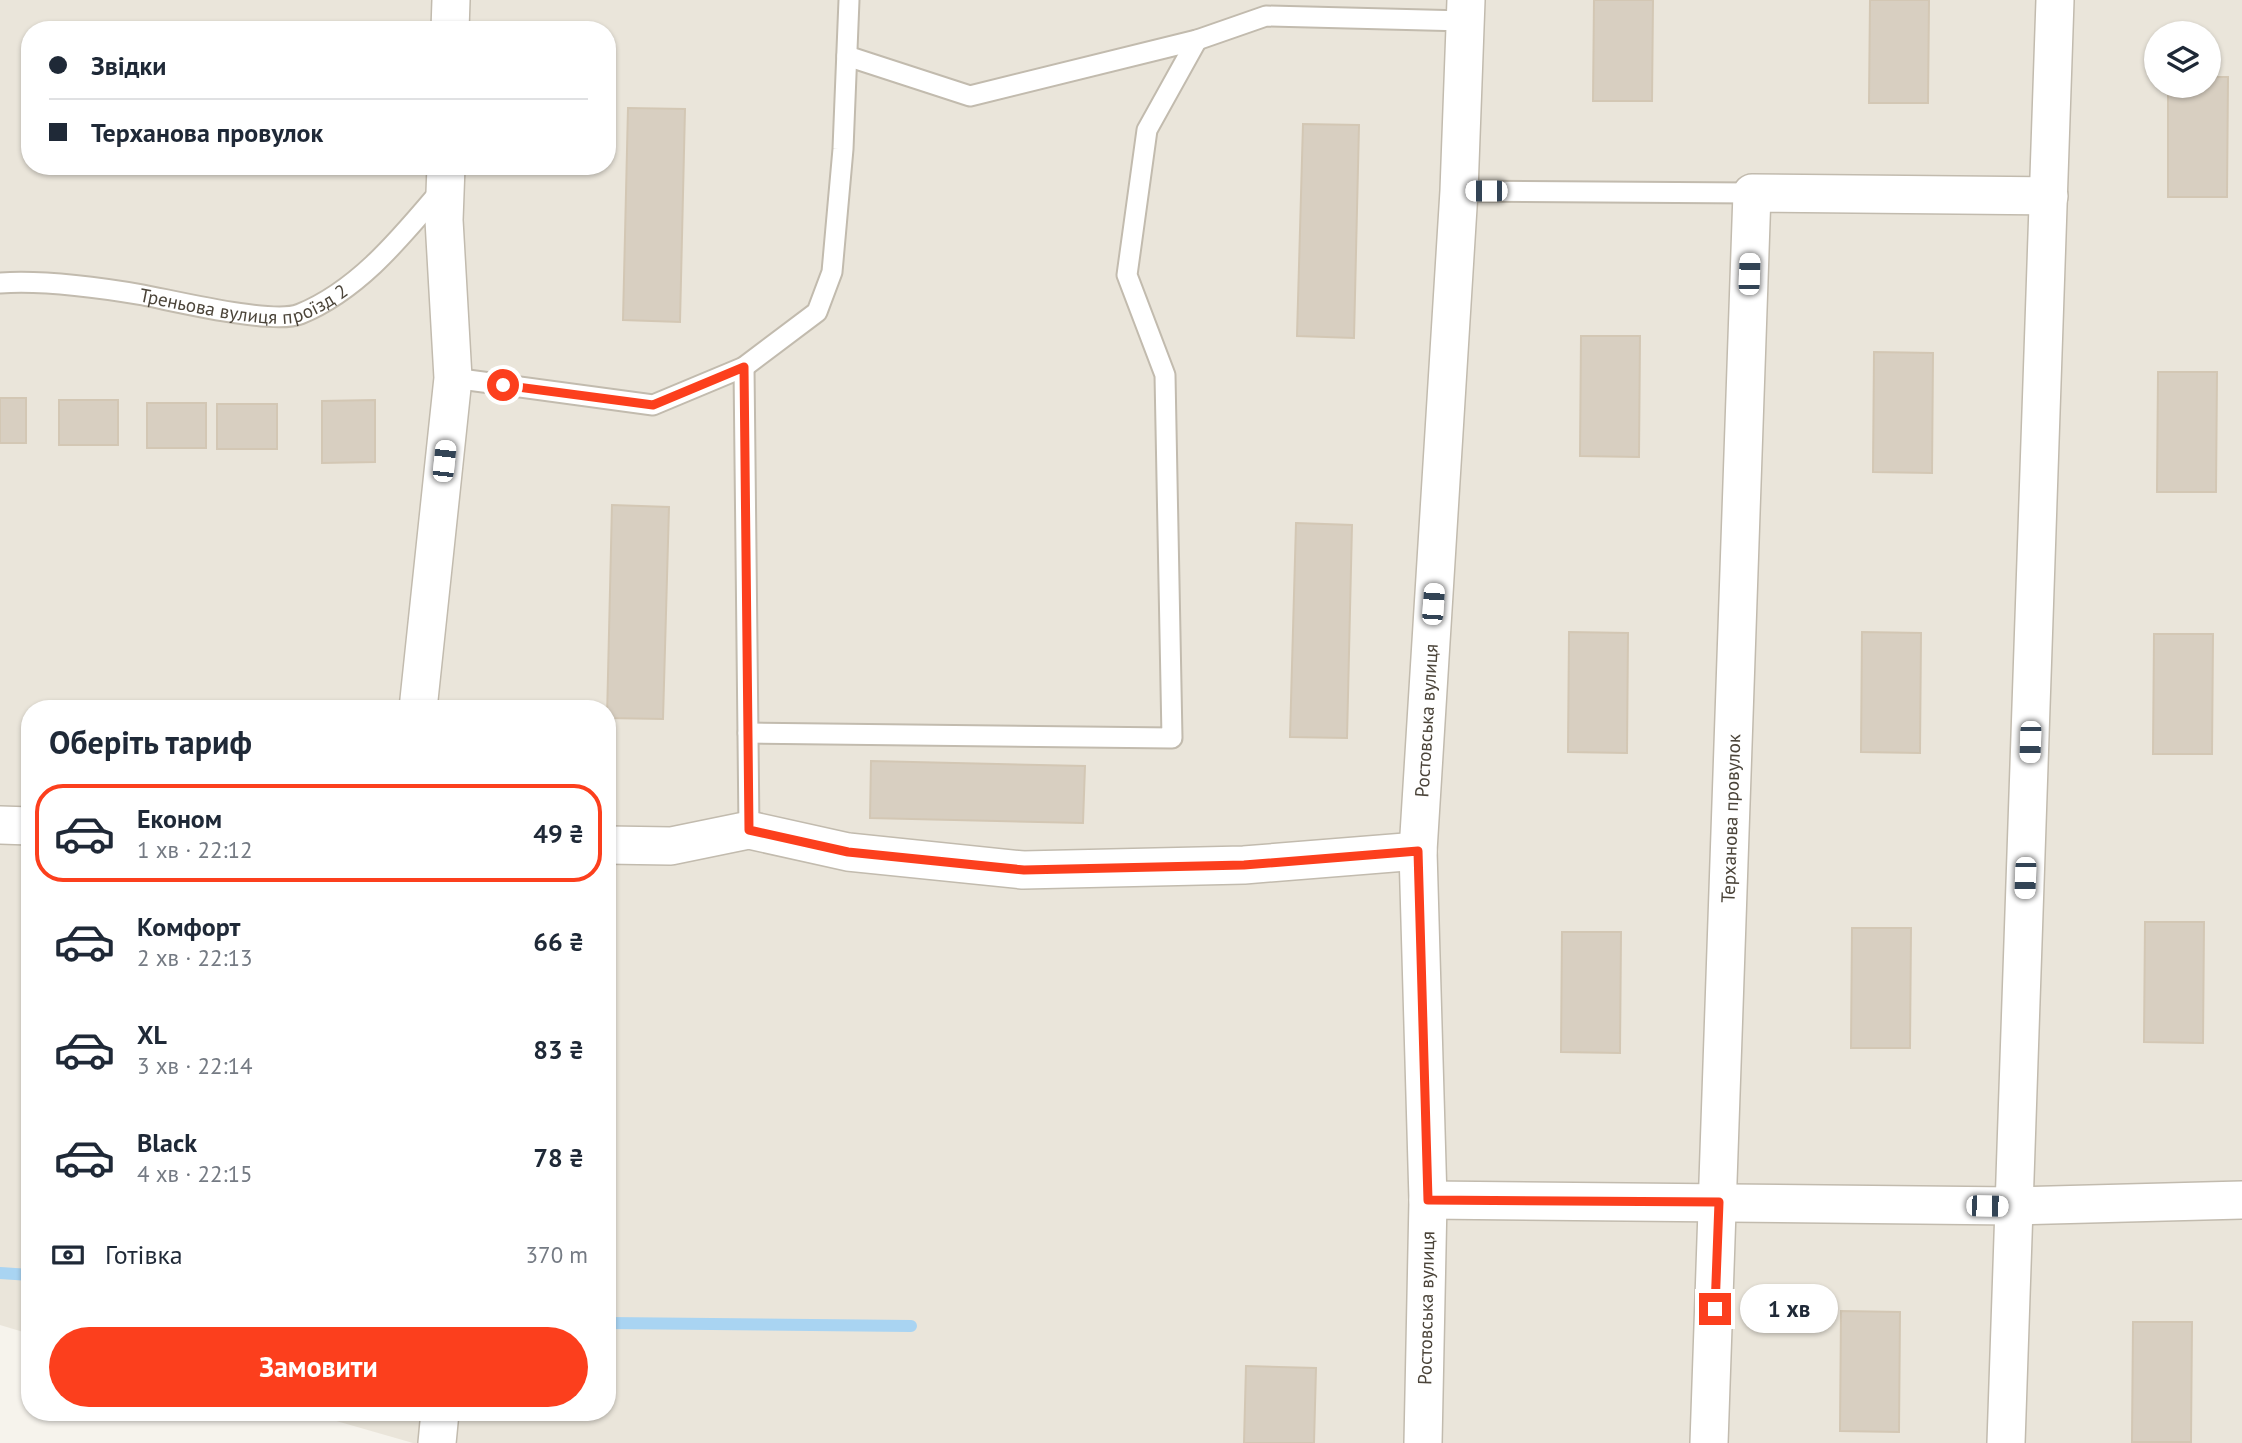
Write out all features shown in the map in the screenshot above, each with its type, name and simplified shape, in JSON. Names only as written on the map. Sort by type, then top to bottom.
[{"type":"street","points":[[450,21],[451,0]]},
{"type":"street","points":[[2006,1443],[2055,0]]},
{"type":"street","name":"Ростовська вулиця","points":[[1423,1443],[1428,1200],[1418,851],[1459,191],[1466,10]]},
{"type":"street","points":[[419,700],[453,378],[445,176]]},
{"type":"street","points":[[1752,192],[2049,196]]},
{"type":"street","name":"Терханова провулок","points":[[1709,1443],[1752,192]]},
{"type":"street","points":[[0,825],[21,826]]},
{"type":"street","points":[[616,845],[671,846],[749,830],[848,852],[1024,870],[1244,865],[1418,851]]},
{"type":"street","points":[[1428,1200],[2013,1206],[2242,1200]]},
{"type":"street","points":[[437,1443],[439,1421]]},
{"type":"lane","points":[[453,378],[653,405],[744,367],[817,312],[832,272],[843,149],[849,0]]},
{"type":"lane","points":[[847,56],[970,96],[1197,40],[1266,16],[1466,10]]},
{"type":"lane","points":[[748,733],[1172,738],[1165,375],[1127,275],[1147,130],[1197,40]]},
{"type":"lane","name":"Треньова вулиця проїзд 2","points":[[0,283],[139,295],[239,314],[297,315],[344,290],[401,237],[445,176]]},
{"type":"lane","points":[[1459,191],[1752,192]]},
{"type":"lane","points":[[744,367],[749,830]]},
{"type":"shaded area","points":[[0,0],[2242,0],[2242,1443],[413,1443],[336,1421],[616,1421],[616,700],[21,700],[21,1331],[0,1325]]},
{"type":"building","points":[[1594,0],[1653,0],[1652,101],[1593,101]]},
{"type":"building","points":[[1870,0],[1929,0],[1928,103],[1869,103]]},
{"type":"building","points":[[2221,77],[2228,77],[2227,197],[2168,197],[2168,98],[2221,98]]},
{"type":"building","points":[[628,108],[685,109],[680,322],[623,320]]},
{"type":"building","points":[[1303,124],[1359,125],[1354,338],[1297,336]]},
{"type":"building","points":[[1581,336],[1640,336],[1639,457],[1580,456]]},
{"type":"building","points":[[1874,352],[1933,353],[1932,473],[1873,472]]},
{"type":"building","points":[[2158,372],[2217,372],[2216,492],[2157,492]]},
{"type":"building","points":[[0,398],[26,398],[26,443],[0,443]]},
{"type":"building","points":[[59,400],[118,400],[118,445],[59,445]]},
{"type":"building","points":[[375,400],[375,462],[322,463],[322,401]]},
{"type":"building","points":[[147,403],[206,403],[206,448],[147,448]]},
{"type":"building","points":[[217,404],[277,404],[277,449],[217,449]]},
{"type":"building","points":[[612,505],[669,507],[663,719],[616,718],[616,700],[607,700]]},
{"type":"building","points":[[1296,523],[1352,525],[1347,738],[1290,737]]},
{"type":"building","points":[[1569,632],[1628,633],[1627,753],[1568,752]]},
{"type":"building","points":[[1862,632],[1921,633],[1920,753],[1861,752]]},
{"type":"building","points":[[2154,634],[2213,634],[2212,754],[2153,754]]},
{"type":"building","points":[[871,761],[1085,766],[1083,823],[870,818]]},
{"type":"building","points":[[2145,922],[2204,922],[2203,1043],[2144,1042]]},
{"type":"building","points":[[1852,928],[1911,928],[1910,1048],[1851,1048]]},
{"type":"building","points":[[1562,932],[1621,932],[1620,1053],[1561,1052]]},
{"type":"building","points":[[1841,1311],[1900,1312],[1899,1432],[1840,1431]]},
{"type":"building","points":[[2133,1322],[2192,1322],[2191,1442],[2132,1442]]},
{"type":"building","points":[[1246,1366],[1316,1368],[1314,1443],[1244,1443]]},
{"type":"waterway","points":[[0,1273],[21,1274]]},
{"type":"waterway","points":[[616,1323],[911,1326]]},
{"type":"route","points":[[503,385],[653,405],[744,367],[749,830],[848,852],[1024,870],[1244,865],[1418,851],[1428,1200],[1719,1202],[1715,1309]]}]
